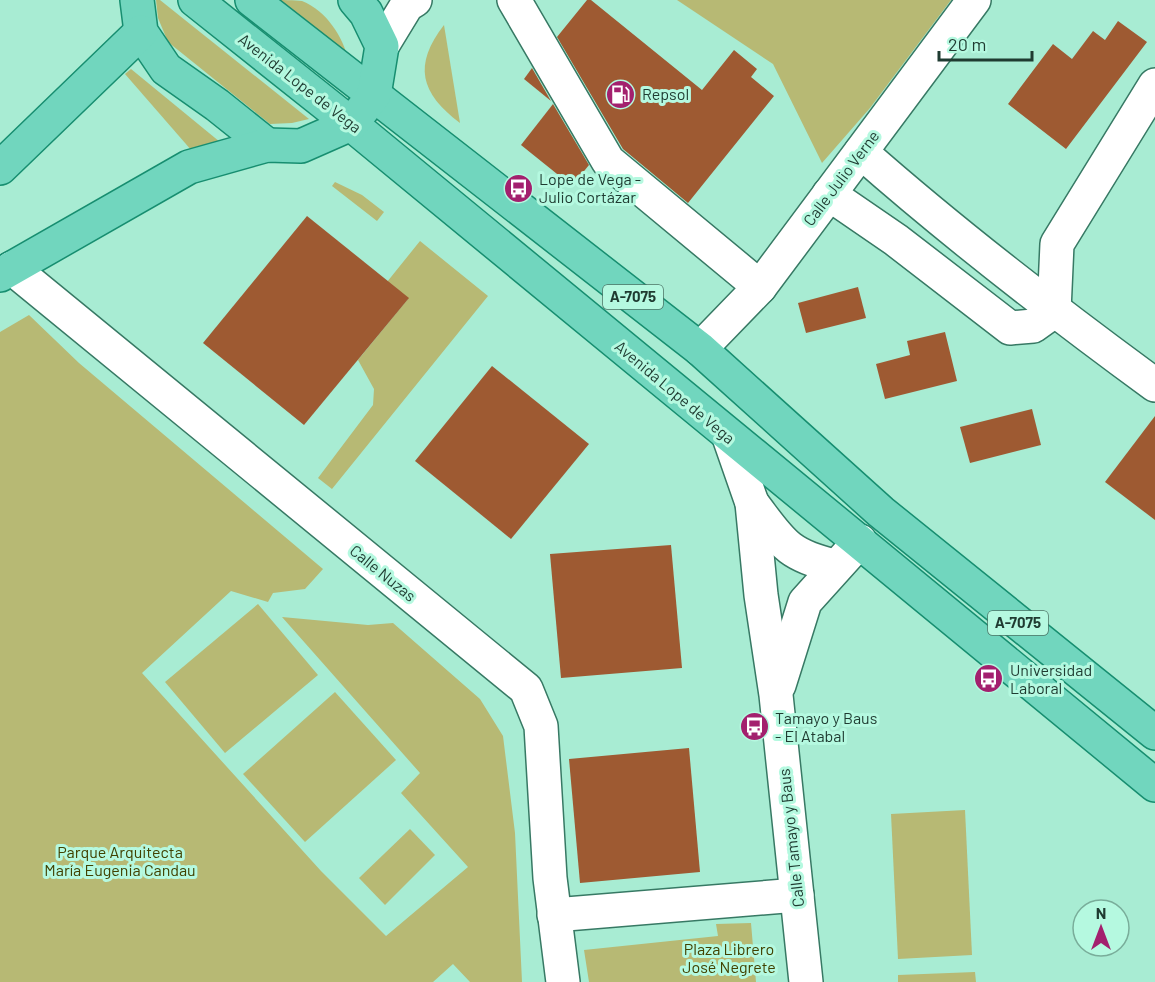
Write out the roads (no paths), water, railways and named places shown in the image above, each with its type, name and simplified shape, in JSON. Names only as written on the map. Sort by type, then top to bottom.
[{"type":"main road","name":"Avenida Lope de Vega","points":[[195,0],[351,124],[729,437],[860,541],[1155,784]]},
{"type":"main road","name":"A-7075","points":[[252,0],[700,349],[881,513],[1155,733]]},
{"type":"main road","points":[[6,271],[189,167],[267,145],[302,146],[351,124],[374,95],[382,46],[366,13],[355,0]]},
{"type":"main road","points":[[0,168],[138,8],[166,69],[217,105],[267,145]]},
{"type":"main road","points":[[860,541],[881,513]]},
{"type":"street","points":[[382,46],[407,5],[415,0]]},
{"type":"street","points":[[514,0],[608,161],[760,287]]},
{"type":"street","name":"Calle Julio Verne","points":[[700,349],[760,287],[974,0]]},
{"type":"street","points":[[1054,311],[1057,244],[1155,85]]},
{"type":"street","points":[[861,152],[923,207],[1054,311],[1155,385]]},
{"type":"street","points":[[830,194],[896,240],[1010,328],[1033,326],[1054,311]]},
{"type":"street","name":"Calle Nuzas","points":[[6,271],[526,689],[542,726],[554,915],[563,982]]},
{"type":"street","name":"Calle Tamayo y Baus","points":[[729,437],[752,503],[761,596],[776,695],[806,982]]},
{"type":"street","points":[[752,503],[786,547],[814,561],[835,566]]},
{"type":"street","name":"Calle Tamayo y Baus","points":[[776,695],[805,602],[835,566],[860,541]]},
{"type":"street","points":[[554,915],[797,895]]},
{"type":"place","name":"Repsol","points":[[621,94]]},
{"type":"place","name":"Lope de Vega - Julio Cortázar","points":[[518,188]]},
{"type":"place","name":"Universidad Laboral","points":[[989,679]]},
{"type":"place","name":"Tamayo y Baus - El Atabal","points":[[754,727]]},
{"type":"park label","name":"Parque Arquitecta María Eugenia Candau","points":[[120,861]]},
{"type":"park label","name":"Plaza Librero José Negrete","points":[[729,958]]}]
